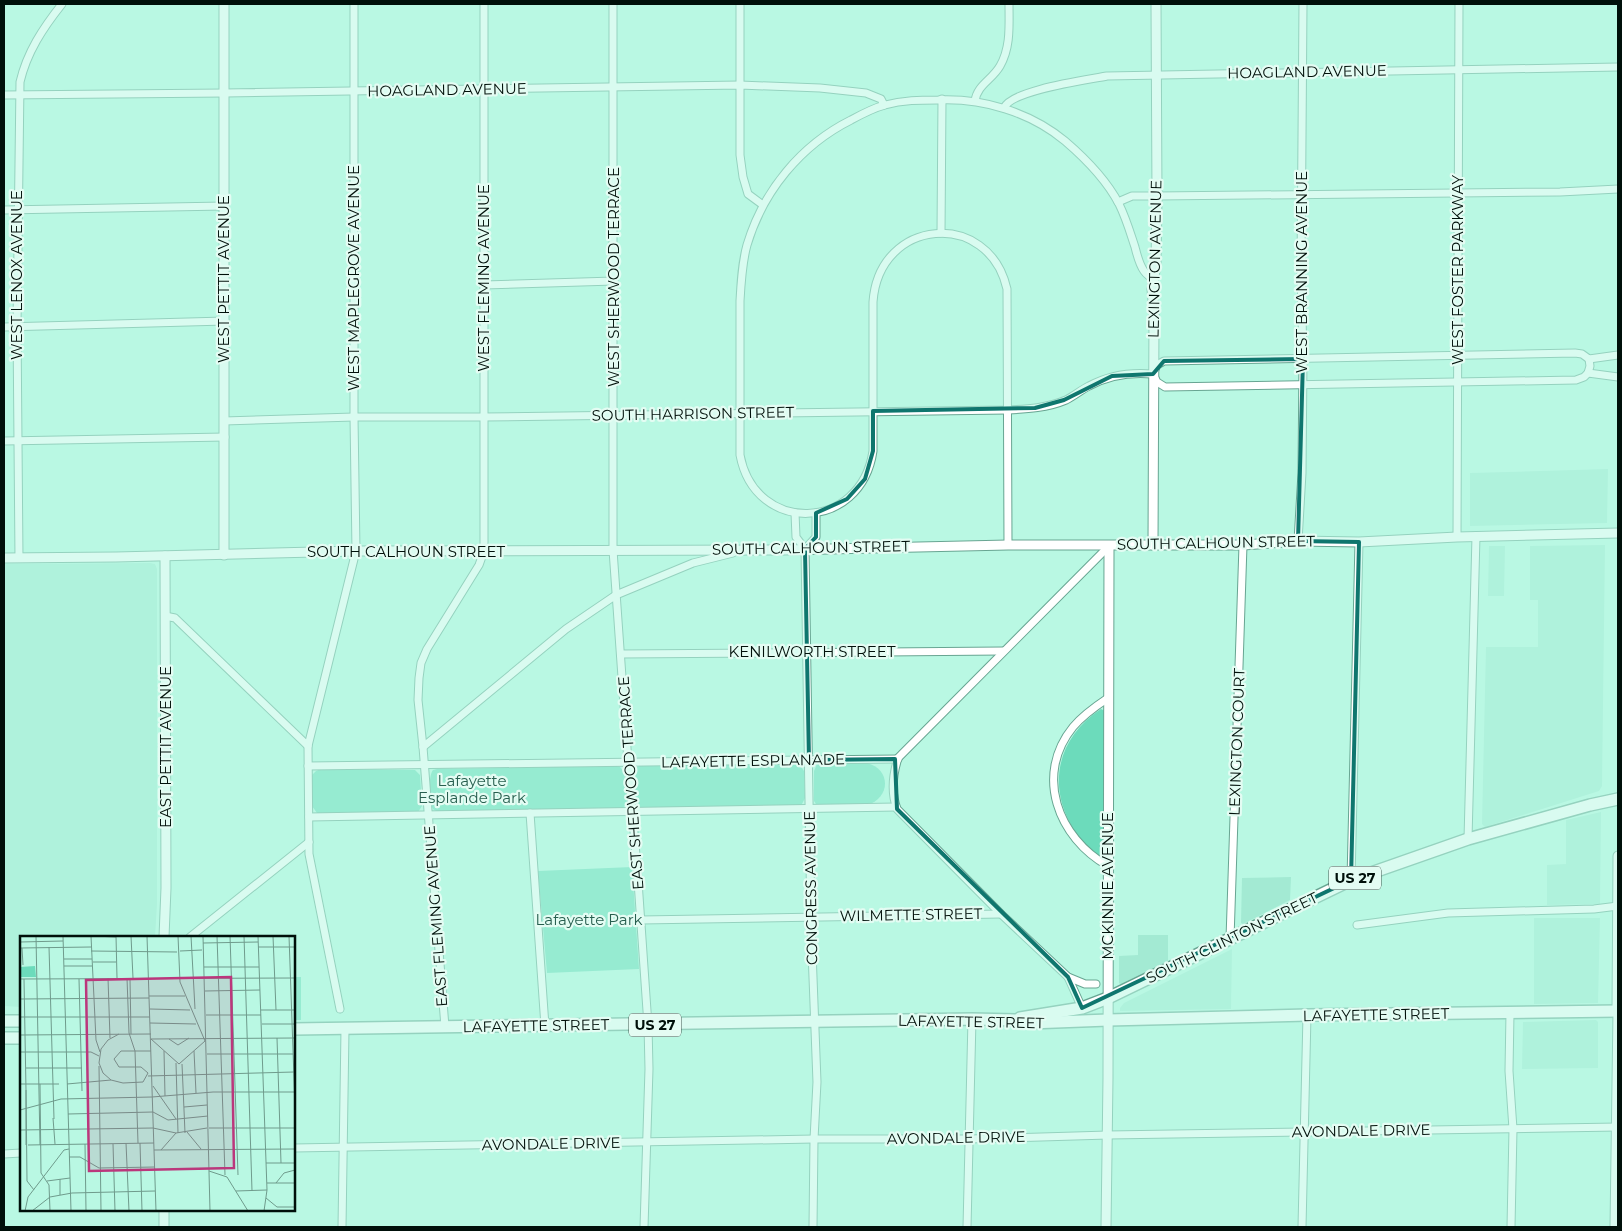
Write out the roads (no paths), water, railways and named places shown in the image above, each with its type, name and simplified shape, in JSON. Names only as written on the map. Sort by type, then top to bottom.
[{"type":"highway","name":"SOUTH CLINTON STREET","points":[[1016,1020],[1082,1008],[1108,998],[1351,880],[1468,839],[1590,805],[1618,800]]},
{"type":"highway","name":"LAFAYETTE STREET","points":[[295,1029],[972,1019],[1016,1020],[1030,1024],[1307,1015],[1617,1011]]},
{"type":"highway","points":[[4,1021],[20,1021]]},
{"type":"highway","points":[[4,1038],[20,1038]]},
{"type":"street","name":"WEST LENOX AVENUE","points":[[19,558],[17,326],[20,82],[28,55],[40,34],[62,4]]},
{"type":"street","name":"WEST PETTIT AVENUE","points":[[224,4],[224,555]]},
{"type":"street","name":"WEST MAPLEGROVE AVENUE","points":[[340,1009],[309,854],[308,746],[356,552],[354,417],[354,4]]},
{"type":"street","name":"WEST FLEMING AVENUE","points":[[484,4],[484,551]]},
{"type":"street","name":"WEST SHERWOOD TERRACE","points":[[613,550],[614,4]]},
{"type":"street","points":[[740,4],[740,155],[742,177],[748,194],[763,205]]},
{"type":"street","points":[[975,101],[978,90],[995,73],[1005,55],[1009,36],[1009,4]]},
{"type":"street","name":"LEXINGTON AVENUE","points":[[1153,545],[1154,374],[1152,279],[1156,265],[1156,4]]},
{"type":"street","name":"WEST BRANNING AVENUE","points":[[1298,541],[1302,472],[1301,194],[1303,4]]},
{"type":"street","name":"WEST FOSTER PARKWAY","points":[[1457,536],[1459,4]]},
{"type":"street","name":"HOAGLAND AVENUE","points":[[1004,108],[1006,103],[1017,97],[1070,82],[1107,76],[1618,67]]},
{"type":"street","name":"HOAGLAND AVENUE","points":[[4,95],[740,85],[820,88],[866,93],[881,99],[884,105]]},
{"type":"street","points":[[941,233],[942,99]]},
{"type":"street","points":[[1008,545],[1008,298],[1006,282],[997,263],[981,247],[961,236],[941,233],[925,235],[903,245],[892,254],[879,274],[874,290],[873,302],[874,411],[872,459],[863,482],[854,493],[841,503],[816,514],[796,513],[773,504],[758,493],[748,480],[740,455],[741,281],[747,245],[763,205],[790,167],[817,142],[843,124],[884,105],[913,100],[975,101],[1004,108],[1041,125],[1063,139],[1092,166],[1118,202],[1140,264],[1152,279]]},
{"type":"street","points":[[1118,202],[1132,196],[1560,192],[1618,189]]},
{"type":"street","points":[[4,210],[224,206]]},
{"type":"street","points":[[484,286],[614,281]]},
{"type":"street","points":[[4,327],[225,321]]},
{"type":"street","points":[[1575,353],[1582,354],[1588,359],[1590,366],[1588,373],[1584,377],[1576,380],[1166,387],[1157,382],[1154,374],[1157,365],[1164,361],[1458,356],[1575,353]]},
{"type":"street","points":[[1588,359],[1618,355]]},
{"type":"street","name":"SOUTH HARRISON STREET","points":[[224,421],[354,417],[1008,410],[1050,405],[1112,376],[1141,373],[1154,374]]},
{"type":"street","points":[[1588,373],[1618,377]]},
{"type":"street","points":[[4,441],[225,437]]},
{"type":"street","points":[[796,513],[796,538],[805,549],[816,537],[816,514]]},
{"type":"street","name":"SOUTH CALHOUN STREET","points":[[4,558],[356,552],[743,550],[1086,544],[1109,546],[1243,545],[1298,541],[1359,542],[1457,536],[1618,533]]},
{"type":"street","points":[[1468,839],[1476,536]]},
{"type":"street","points":[[1351,880],[1359,542]]},
{"type":"street","name":"LEXINGTON COURT","points":[[1230,939],[1243,545]]},
{"type":"street","points":[[1096,984],[1085,984],[1068,977],[1001,914],[896,807],[894,784],[898,759],[1109,546]]},
{"type":"street","name":"MCKINNIE AVENUE","points":[[1106,1227],[1108,1135],[1109,546]]},
{"type":"street","name":"CONGRESS AVENUE","points":[[805,549],[811,917],[816,1082],[813,1227]]},
{"type":"street","name":"EAST SHERWOOD TERRACE","points":[[613,550],[648,1025],[644,1227]]},
{"type":"street","points":[[692,550],[693,563]]},
{"type":"street","points":[[423,747],[566,629],[616,595],[693,563],[743,550]]},
{"type":"street","name":"EAST FLEMING AVENUE","points":[[445,1028],[418,700],[419,678],[421,663],[427,649],[479,565],[484,551]]},
{"type":"street","name":"EAST PETTIT AVENUE","points":[[164,936],[166,888],[165,556]]},
{"type":"street","points":[[166,616],[175,618],[308,746]]},
{"type":"street","name":"KENILWORTH STREET","points":[[621,654],[1003,651]]},
{"type":"street","points":[[1108,698],[1095,706],[1072,728],[1061,747],[1054,774],[1056,801],[1066,826],[1080,846],[1094,858],[1108,866]]},
{"type":"street","name":"LAFAYETTE ESPLANADE","points":[[308,766],[898,759]]},
{"type":"street","points":[[309,817],[896,807]]},
{"type":"street","points":[[530,813],[545,1026]]},
{"type":"street","points":[[191,936],[309,842]]},
{"type":"street","points":[[1614,1227],[1618,856]]},
{"type":"street","points":[[1357,925],[1448,913],[1594,909],[1618,906]]},
{"type":"street","name":"WILMETTE STREET","points":[[641,920],[1001,914]]},
{"type":"street","points":[[1068,977],[1082,1008]]},
{"type":"street","points":[[1510,1013],[1509,1071],[1513,1129],[1511,1227]]},
{"type":"street","points":[[1302,1227],[1307,1015]]},
{"type":"street","points":[[968,1227],[972,1019]]},
{"type":"street","points":[[342,1227],[345,1029]]},
{"type":"street","name":"AVONDALE DRIVE","points":[[295,1148],[814,1139],[970,1139],[1616,1127]]},
{"type":"street","points":[[4,1154],[20,1153]]},
{"type":"street","points":[[164,1211],[164,1227]]},
{"type":"park label","name":"Lafayette Esplande Park","points":[[472,790]]},
{"type":"park label","name":"Lafayette Park","points":[[589,920]]}]
